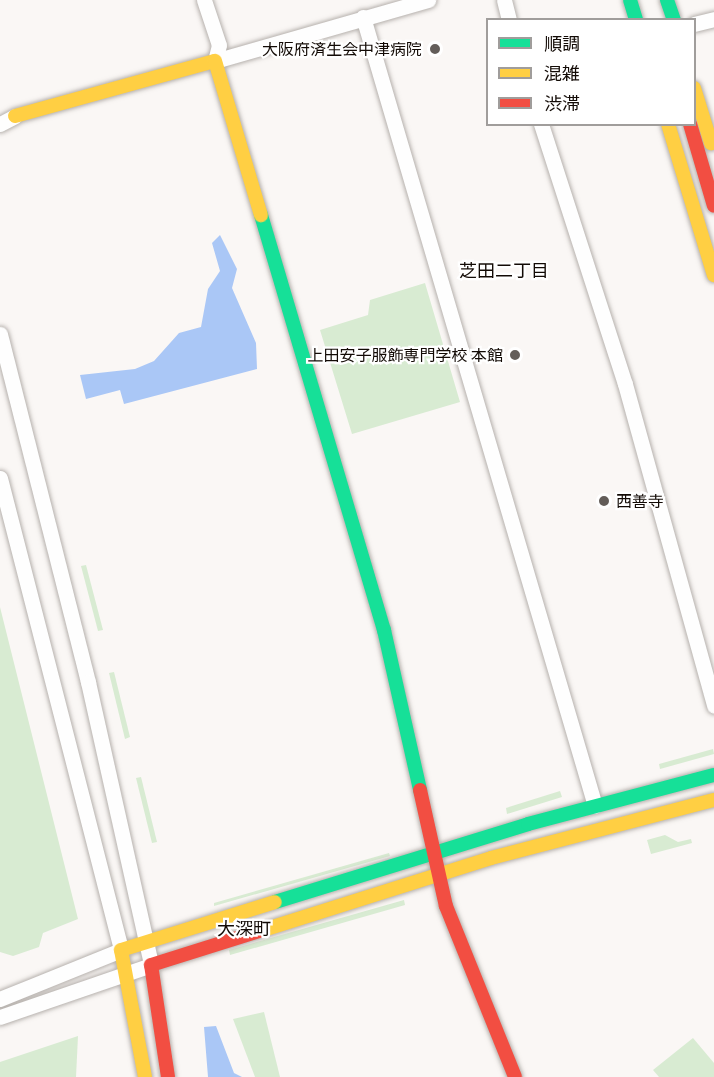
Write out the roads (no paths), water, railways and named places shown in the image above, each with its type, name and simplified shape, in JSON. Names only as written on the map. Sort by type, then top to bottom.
[{"type":"main road","points":[[630,0],[635,18]]},
{"type":"main road","points":[[654,0],[658,18]]},
{"type":"main road","points":[[667,0],[673,18]]},
{"type":"main road","points":[[8,116],[215,61],[384,630],[446,906],[515,1077]]},
{"type":"main road","points":[[696,93],[713,142]]},
{"type":"main road","points":[[669,126],[714,275]]},
{"type":"main road","points":[[691,126],[714,206]]},
{"type":"main road","points":[[145,1077],[127,972],[121,950],[595,806],[714,776]]},
{"type":"main road","points":[[168,1077],[151,965],[439,876],[714,800]]},
{"type":"street","points":[[204,0],[219,45],[215,61]]},
{"type":"street","points":[[215,61],[428,0]]},
{"type":"street","points":[[504,0],[508,18]]},
{"type":"street","points":[[363,17],[595,806]]},
{"type":"street","points":[[696,23],[714,18]]},
{"type":"street","points":[[0,124],[8,116]]},
{"type":"street","points":[[542,126],[625,384],[714,706]]},
{"type":"street","points":[[0,334],[151,965],[0,1017]]},
{"type":"street","points":[[0,478],[121,950],[0,999]]},
{"type":"water","points":[[220,235],[237,269],[232,288],[256,343],[257,369],[124,404],[120,390],[86,399],[80,375],[135,369],[154,361],[179,333],[201,327],[208,289],[220,271],[212,243]]},
{"type":"water","points":[[216,1026],[234,1073],[242,1077],[208,1077],[204,1027]]},
{"type":"place","name":"大阪府済生会中津病院","points":[[435,49]]},
{"type":"place","name":"上田安子服飾専門学校 本館","points":[[515,355]]},
{"type":"place","name":"西善寺","points":[[604,501]]},
{"type":"district","name":"芝田二丁目","points":[[504,271]]},
{"type":"district","name":"大深町","points":[[244,929]]}]
